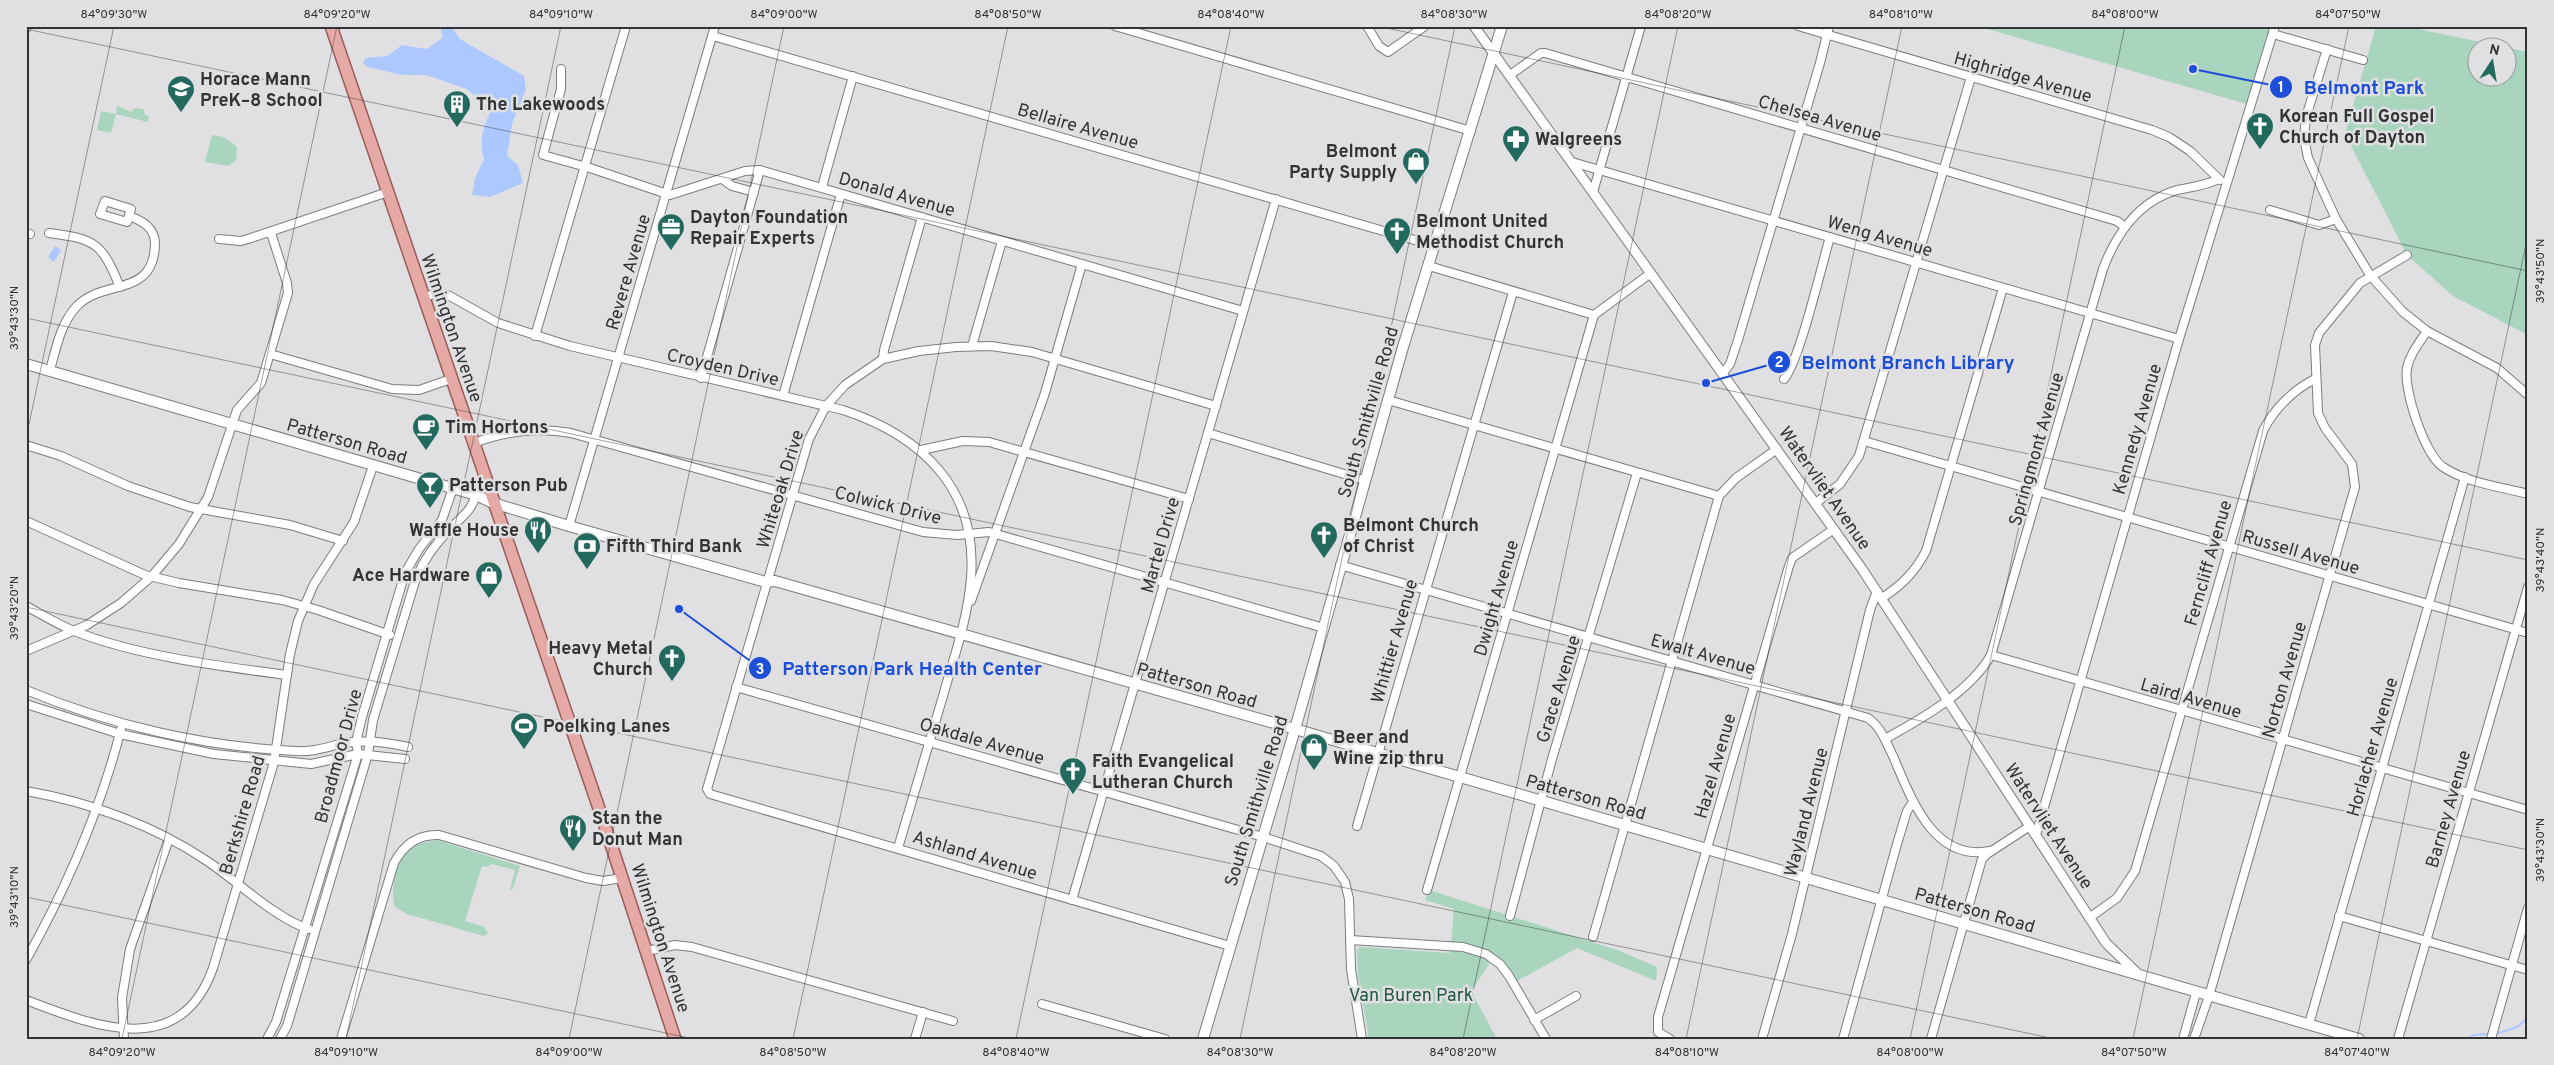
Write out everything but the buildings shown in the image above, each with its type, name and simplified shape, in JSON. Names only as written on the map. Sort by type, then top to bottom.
[{"type":"main road","name":"Wilmington Avenue","points":[[331,26],[647,951],[675,1039]]},
{"type":"main road","name":"South Smithville Road","points":[[1203,1039],[1295,729],[1364,480],[1502,26]]},
{"type":"main road","name":"Patterson Road","points":[[26,364],[453,488],[476,495],[493,503],[569,526],[766,582],[775,582],[961,631],[1135,684],[2359,1039]]},
{"type":"street","points":[[536,336],[626,26]]},
{"type":"street","name":"Revere Avenue","points":[[569,526],[715,26]]},
{"type":"street","points":[[1114,26],[1471,131]]},
{"type":"street","points":[[1367,26],[1379,46],[1388,52],[1425,26]]},
{"type":"street","name":"Watervliet Avenue","points":[[1474,26],[1834,529],[2113,952],[2139,974]]},
{"type":"street","points":[[1593,192],[1641,26]]},
{"type":"street","name":"Highridge Avenue","points":[[1798,26],[2164,134],[2190,151],[2218,179],[2227,182]]},
{"type":"street","points":[[1723,373],[1730,364],[1738,340],[1829,26]]},
{"type":"street","points":[[2274,30],[2327,50],[2363,60]]},
{"type":"street","name":"Kennedy Avenue","points":[[2036,835],[2179,339],[2274,30]]},
{"type":"street","name":"Bellaire Avenue","points":[[713,36],[1435,246]]},
{"type":"street","points":[[2327,50],[2306,116],[2304,138],[2308,158],[2336,219],[2370,276],[2403,312],[2426,331],[2488,362],[2528,395]]},
{"type":"street","name":"Chelsea Avenue","points":[[1510,75],[1541,53],[1545,53],[2117,221],[2125,227]]},
{"type":"street","points":[[561,69],[561,89],[542,155],[585,166],[666,194]]},
{"type":"street","points":[[822,187],[853,76]]},
{"type":"street","points":[[1816,503],[1836,489],[1848,474],[1864,442],[1971,77]]},
{"type":"street","name":"Weng Avenue","points":[[1572,162],[2179,339]]},
{"type":"street","points":[[701,378],[760,170]]},
{"type":"street","name":"Donald Avenue","points":[[666,194],[670,195],[746,171],[760,170],[1243,311]]},
{"type":"street","name":"Springmont Avenue","points":[[1885,739],[1969,683],[1991,655],[2108,255],[2125,227],[2143,208],[2163,196],[2218,179]]},
{"type":"street","points":[[722,180],[732,186],[754,192]]},
{"type":"street","points":[[220,239],[241,241],[388,192]]},
{"type":"street","points":[[783,396],[841,194]]},
{"type":"street","name":"Martel Drive","points":[[1072,900],[1276,199]]},
{"type":"street","points":[[2270,210],[2319,225],[2336,219]]},
{"type":"street","points":[[50,370],[64,326],[76,308],[90,295],[136,282],[146,274],[154,249],[152,231],[143,222],[129,216]]},
{"type":"street","points":[[922,217],[883,359],[919,351],[972,346],[1012,349],[1055,358],[1216,406]]},
{"type":"street","points":[[26,651],[74,631],[121,603],[152,576],[180,544],[202,509],[219,470],[241,405],[261,383],[288,287],[271,232]]},
{"type":"street","points":[[49,233],[81,239],[99,247],[108,258],[120,287]]},
{"type":"street","points":[[1784,379],[1790,373],[1797,352],[1830,237]]},
{"type":"street","points":[[972,346],[1002,241]]},
{"type":"street","points":[[2315,379],[2315,345],[2319,333],[2353,290],[2370,276],[2407,255]]},
{"type":"street","points":[[898,848],[961,631],[1055,358],[1082,264]]},
{"type":"street","points":[[1429,266],[1594,315],[1651,273]]},
{"type":"street","points":[[1879,595],[1908,578],[1919,564],[1931,537],[2003,288]]},
{"type":"street","name":"Whittier Avenue","points":[[1357,826],[1513,292]]},
{"type":"street","name":"Croyden Drive","points":[[424,297],[434,294],[448,295],[485,317],[536,336],[701,378],[843,410],[879,423],[921,450],[938,467],[958,500],[969,533],[971,576],[961,631]]},
{"type":"street","name":"Dwight Avenue","points":[[1427,890],[1594,315]]},
{"type":"street","points":[[2426,331],[2409,363],[2408,389],[2427,447],[2432,456],[2442,466],[2465,477],[2528,494]]},
{"type":"street","points":[[270,354],[392,389],[420,390],[451,379]]},
{"type":"street","name":"Whiteoak Drive","points":[[710,794],[707,786],[809,439],[826,406],[850,381],[883,359]]},
{"type":"street","name":"Ferncliff Avenue","points":[[2090,918],[2116,898],[2135,871],[2263,431],[2281,404],[2315,379]]},
{"type":"street","name":"Norton Avenue","points":[[2194,1039],[2209,996],[2356,479],[2352,464],[2320,420],[2316,402],[2315,379]]},
{"type":"street","points":[[1388,400],[1719,496]]},
{"type":"street","name":"Colwick Drive","points":[[474,443],[505,433],[540,429],[595,439],[923,532],[947,535],[969,533],[994,534],[1324,628]]},
{"type":"street","points":[[1208,433],[1364,480]]},
{"type":"street","points":[[921,450],[962,441],[975,440],[995,443],[1189,499]]},
{"type":"street","name":"Russell Avenue","points":[[1864,442],[2528,633]]},
{"type":"street","points":[[26,445],[61,456],[160,497],[202,509],[290,525],[344,540]]},
{"type":"street","points":[[1593,937],[1719,496],[1736,478],[1777,449]]},
{"type":"street","name":"Berkshire Road","points":[[26,1000],[78,1019],[123,1030],[137,1030],[158,1026],[177,1017],[194,1004],[208,982],[274,762],[292,641],[304,606],[318,578],[344,540],[358,513],[373,466]]},
{"type":"street","name":"Grace Avenue","points":[[1510,916],[1637,473]]},
{"type":"street","name":"Horlacher Avenue","points":[[2309,1024],[2465,477]]},
{"type":"street","name":"Broadmoor Drive","points":[[280,1039],[287,1026],[315,931],[363,754],[363,742],[387,634],[405,573],[419,549],[442,520],[453,488]]},
{"type":"street","name":"Broadmoor Drive","points":[[267,1039],[276,1022],[304,928],[363,754],[363,742],[422,565],[451,527],[472,508],[476,495]]},
{"type":"street","points":[[26,521],[104,558],[152,576],[179,583],[244,593],[304,606],[398,638]]},
{"type":"street","name":"Hazel Avenue","points":[[1670,1039],[1658,1032],[1658,1016],[1792,558],[1834,529]]},
{"type":"street","name":"Ewalt Avenue","points":[[1340,565],[1846,712],[1873,722],[1885,739],[1913,802],[1945,843],[1970,852],[1990,852]]},
{"type":"street","name":"Barney Avenue","points":[[2398,1039],[2528,587]]},
{"type":"street","name":"Wayland Avenue","points":[[1762,1039],[1806,878],[1846,712],[1879,595]]},
{"type":"street","points":[[26,606],[74,631],[174,657],[287,675]]},
{"type":"street","name":"Laird Avenue","points":[[1991,655],[2528,810]]},
{"type":"street","name":"Oakdale Avenue","points":[[736,687],[1310,851],[1334,866],[1348,890],[1351,969],[1362,1039]]},
{"type":"street","points":[[26,690],[54,702],[123,722],[185,737],[276,750],[311,752],[363,742],[408,747]]},
{"type":"street","points":[[26,704],[120,734],[183,749],[274,762],[312,764],[363,754],[405,758]]},
{"type":"street","points":[[26,960],[59,898],[96,808],[123,722]]},
{"type":"street","points":[[26,791],[96,808],[170,839],[206,860],[276,911],[304,928],[315,931]]},
{"type":"street","name":"Ashland Avenue","points":[[710,794],[1230,946]]},
{"type":"street","points":[[1843,1039],[1907,811],[1913,802]]},
{"type":"street","points":[[1931,1039],[1981,862],[1990,852],[2030,826]]},
{"type":"street","points":[[341,1039],[394,863],[398,854],[422,836],[439,836],[586,878],[603,881],[622,878]]},
{"type":"street","points":[[124,1039],[122,998],[130,949],[170,839]]},
{"type":"street","points":[[2491,1036],[2528,908]]},
{"type":"street","points":[[2340,916],[2528,970]]},
{"type":"street","points":[[1350,940],[1462,947],[1486,954],[1505,970],[1546,1039]]},
{"type":"street","points":[[647,951],[675,945],[692,947],[953,1021]]},
{"type":"street","points":[[2183,1039],[2196,992]]},
{"type":"street","points":[[1534,1020],[1576,996]]},
{"type":"street","points":[[1042,1004],[1165,1039]]},
{"type":"street","points":[[915,1039],[923,1012]]},
{"type":"green space","points":[[1977,26],[2275,26],[2250,105]]},
{"type":"green space","points":[[2376,26],[2404,26],[2466,39],[2466,88],[2516,88],[2516,49],[2528,52],[2528,335],[2453,296],[2407,255],[2345,134]]},
{"type":"green space","points":[[117,106],[131,112],[135,108],[143,109],[145,115],[149,116],[148,122],[116,114]]},
{"type":"green space","points":[[101,111],[116,114],[111,133],[97,130]]},
{"type":"green space","points":[[212,135],[224,137],[237,147],[236,160],[229,166],[205,162]]},
{"type":"green space","points":[[437,840],[520,866],[512,891],[510,889],[515,870],[492,864],[487,867],[482,866],[465,921],[484,927],[488,933],[484,936],[407,914],[395,907],[393,885],[397,870],[404,856],[414,846]]},
{"type":"green space","name":"Van Buren Park","points":[[1429,890],[1620,951],[1657,967],[1656,981],[1577,948],[1517,981],[1507,966],[1495,955],[1471,991],[1497,1039],[1369,1039],[1358,976],[1357,950],[1360,947],[1450,953],[1454,909],[1425,900]]},
{"type":"water","points":[[441,26],[451,26],[460,39],[524,76],[526,89],[512,124],[507,156],[518,165],[523,183],[490,197],[472,195],[475,178],[484,159],[482,152],[483,132],[487,118],[494,106],[493,102],[481,101],[467,89],[426,75],[403,75],[367,67],[363,63],[366,58],[387,56],[402,45],[427,49],[442,38]]},
{"type":"water","points":[[55,246],[61,250],[54,262],[48,257]]},
{"type":"waterway","points":[[2496,1034],[2517,1027],[2528,1018]]},
{"type":"waterway","points":[[2467,1039],[2474,1035],[2489,1034]]},
{"type":"place","name":"Belmont Park","points":[[2193,69]]},
{"type":"place","name":"Horace Mann PreK–8 School","points":[[181,113]]},
{"type":"place","name":"The Lakewoods","points":[[457,128]]},
{"type":"place","name":"Korean Full Gospel Church of Dayton","points":[[2260,150]]},
{"type":"place","name":"Walgreens","points":[[1516,163]]},
{"type":"place","name":"Belmont Party Supply","points":[[1416,185]]},
{"type":"place","name":"Dayton Foundation Repair Experts","points":[[671,251]]},
{"type":"place","name":"Belmont United Methodist Church","points":[[1397,255]]},
{"type":"place","name":"Belmont Branch Library","points":[[1706,383]]},
{"type":"place","name":"Tim Hortons","points":[[426,451]]},
{"type":"place","name":"Patterson Pub","points":[[430,509]]},
{"type":"place","name":"Waffle House","points":[[538,554]]},
{"type":"place","name":"Belmont Church of Christ","points":[[1324,559]]},
{"type":"place","name":"Fifth Third Bank","points":[[587,570]]},
{"type":"place","name":"Ace Hardware","points":[[489,599]]},
{"type":"place","name":"Patterson Park Health Center","points":[[679,609]]},
{"type":"place","name":"Heavy Metal Church","points":[[672,682]]},
{"type":"place","name":"Poelking Lanes","points":[[524,750]]},
{"type":"place","name":"Beer and Wine zip thru","points":[[1314,771]]},
{"type":"place","name":"Faith Evangelical Lutheran Church","points":[[1073,795]]},
{"type":"place","name":"Stan the Donut Man","points":[[573,852]]}]
